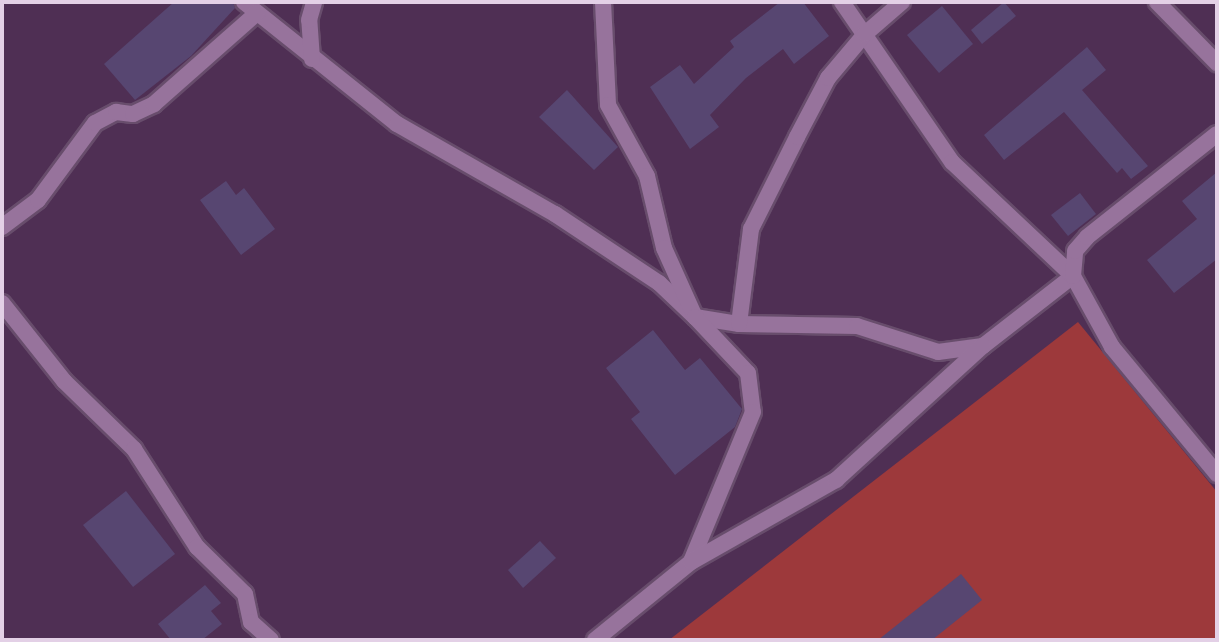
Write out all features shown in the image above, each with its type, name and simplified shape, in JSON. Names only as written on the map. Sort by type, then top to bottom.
[{"type":"street","points":[[312,59],[309,20],[314,2]]},
{"type":"street","points":[[603,2],[608,105],[647,176],[664,248],[695,317]]},
{"type":"street","points":[[842,2],[952,162],[1073,276],[1112,347],[1217,474]]},
{"type":"street","points":[[739,324],[751,229],[828,78],[865,34],[902,2]]},
{"type":"street","points":[[1157,2],[1217,63]]},
{"type":"street","points":[[2,227],[38,200],[95,123],[116,112],[133,114],[154,104],[251,8],[397,124],[555,214],[659,283],[748,373],[753,412],[691,562]]},
{"type":"street","points":[[595,640],[691,562],[836,480],[983,346],[1073,276],[1075,251],[1087,237],[1217,134]]},
{"type":"street","points":[[2,208],[20,213]]},
{"type":"street","points":[[2,303],[64,381],[134,449],[197,547],[245,594],[251,622],[271,640]]},
{"type":"street","points":[[695,317],[739,324],[857,326],[938,352],[983,346]]},
{"type":"shaded area","points":[[1078,322],[1217,492],[1217,640],[669,640]]},
{"type":"building","points":[[174,2],[233,2],[235,8],[191,56],[135,100],[104,64]]},
{"type":"building","points":[[780,2],[803,2],[829,36],[794,64],[783,49],[746,78],[710,115],[719,127],[690,149],[650,87],[680,65],[694,84],[734,47],[730,41]]},
{"type":"building","points":[[1004,2],[1016,16],[982,44],[971,30]]},
{"type":"building","points":[[942,6],[973,44],[939,73],[907,35]]},
{"type":"building","points":[[1087,47],[1106,70],[1082,90],[1148,166],[1131,179],[1122,168],[1117,173],[1064,112],[1004,160],[984,135]]},
{"type":"building","points":[[567,90],[618,147],[594,170],[539,117]]},
{"type":"building","points":[[1217,172],[1217,259],[1174,293],[1147,260],[1197,219],[1182,201]]},
{"type":"building","points":[[226,181],[236,195],[244,188],[275,229],[241,255],[200,200]]},
{"type":"building","points":[[1080,193],[1096,214],[1068,236],[1051,215]]},
{"type":"building","points":[[653,330],[685,370],[700,358],[742,409],[735,427],[675,475],[631,419],[640,412],[606,368]]},
{"type":"building","points":[[126,491],[175,554],[133,587],[83,525]]},
{"type":"building","points":[[540,541],[556,558],[523,588],[508,570]]},
{"type":"building","points":[[961,574],[982,600],[932,640],[878,640]]},
{"type":"building","points":[[205,585],[221,603],[211,611],[222,624],[202,640],[171,640],[158,624]]}]
